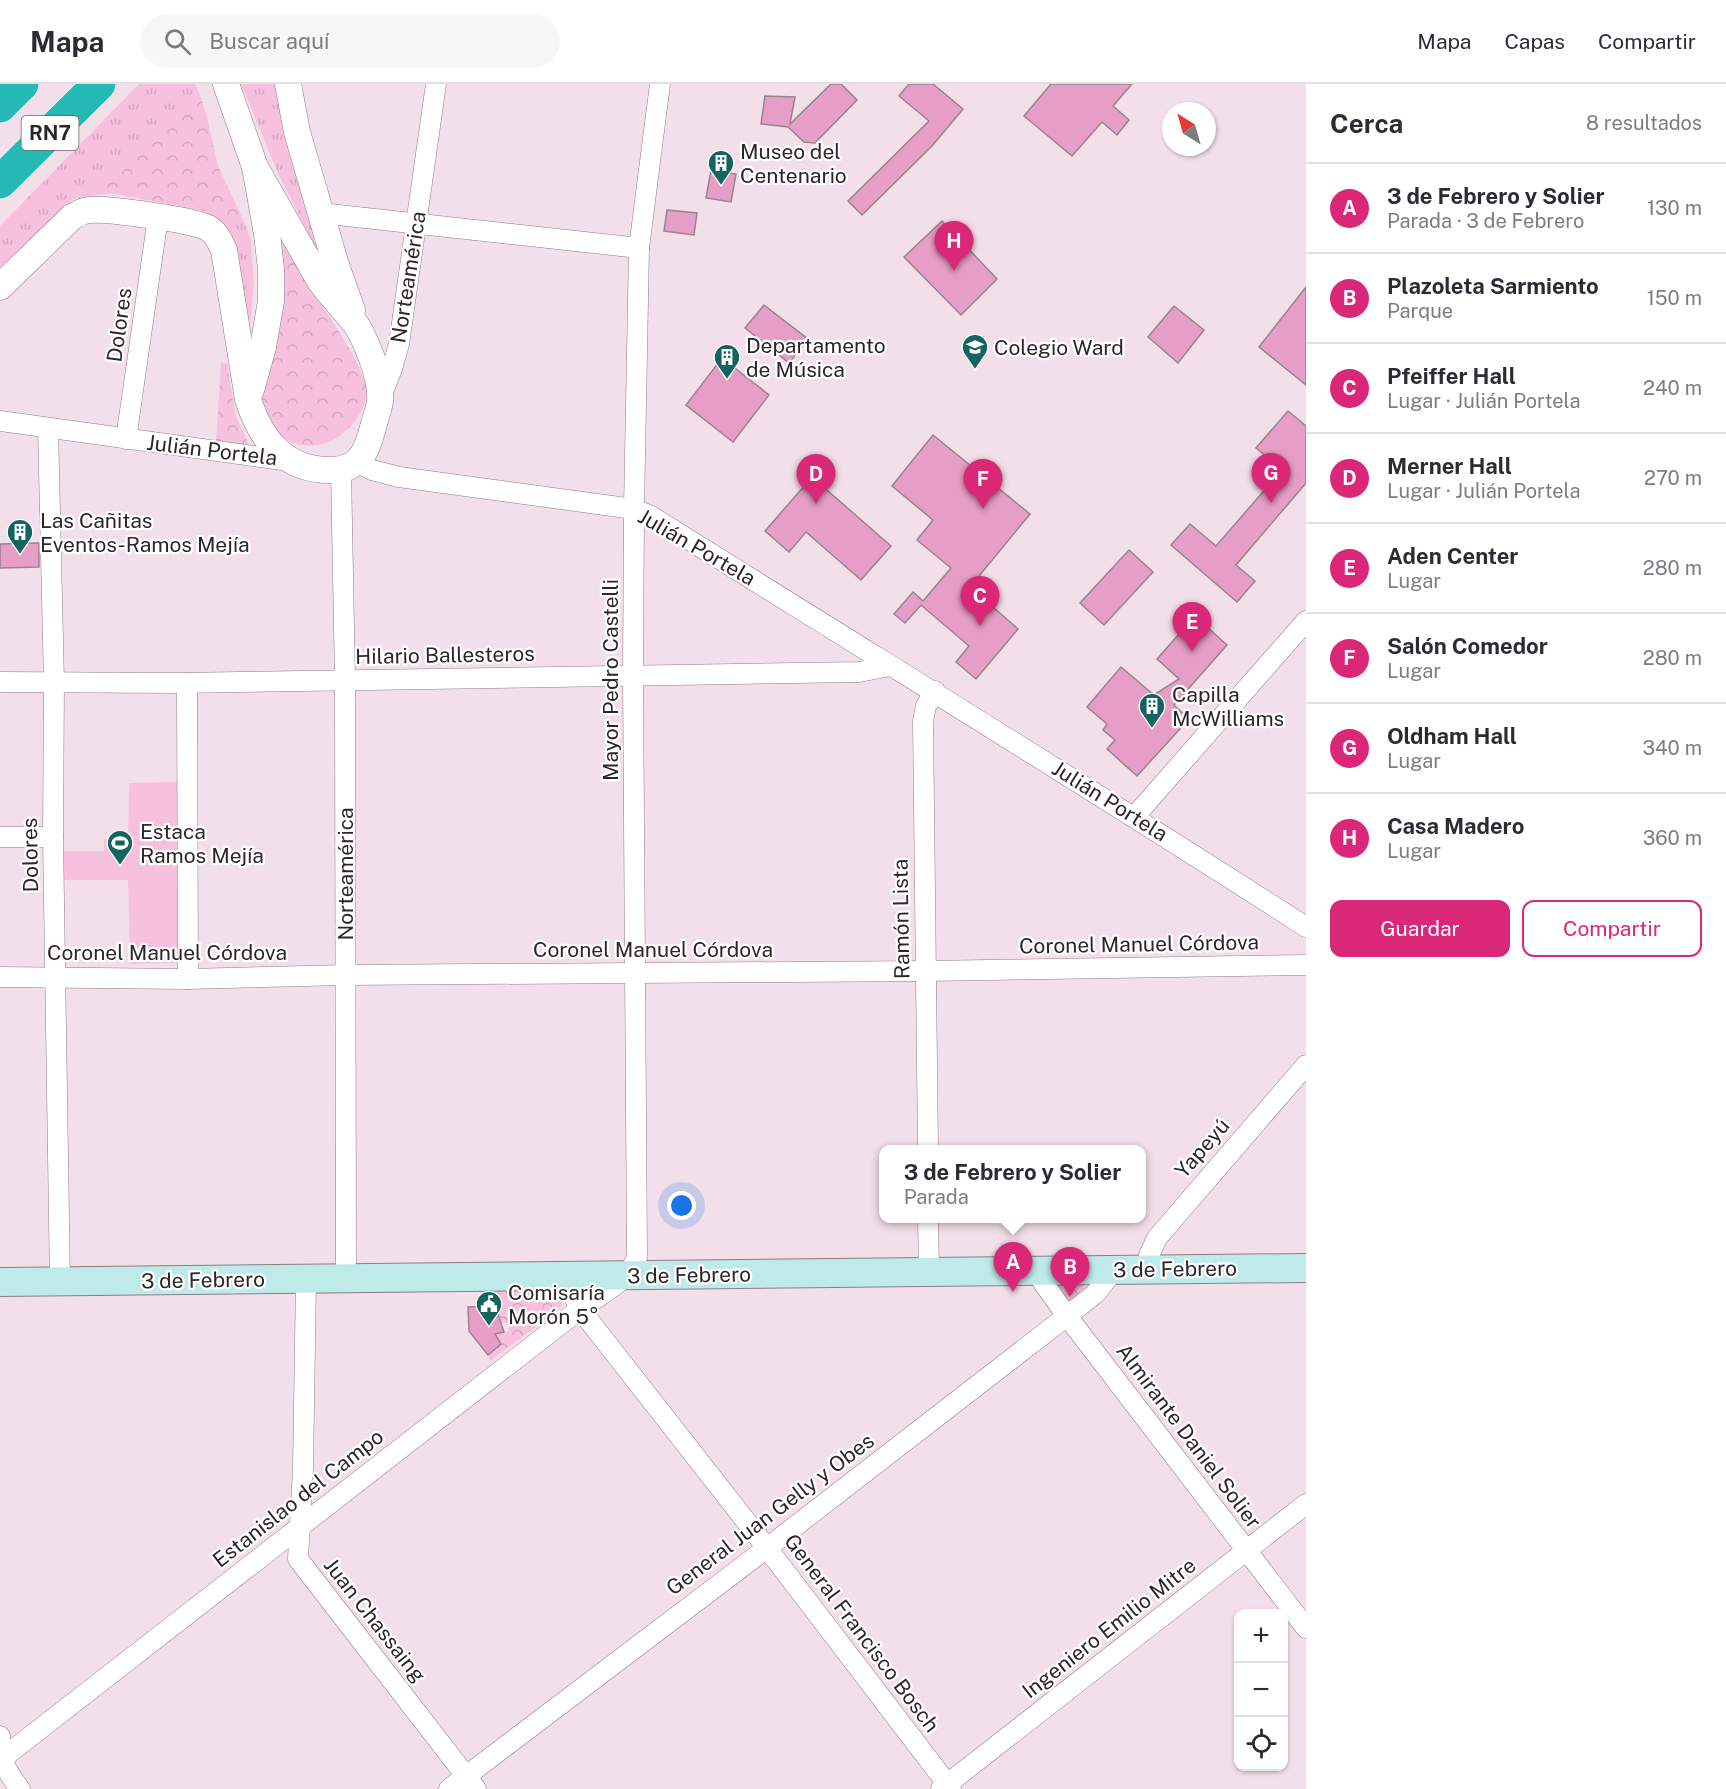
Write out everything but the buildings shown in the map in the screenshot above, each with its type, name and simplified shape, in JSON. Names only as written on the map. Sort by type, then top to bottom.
[{"type":"highway","name":"RN7","points":[[0,106],[22,84]]},
{"type":"highway","name":"RN7","points":[[0,182],[99,84]]},
{"type":"main road","name":"3 de Febrero","points":[[0,1282],[1306,1268]]},
{"type":"street","points":[[226,84],[255,167],[271,269],[271,301],[263,347],[248,399]]},
{"type":"street","points":[[288,84],[297,132],[334,262],[371,357],[377,376],[380,399]]},
{"type":"street","name":"Norteamérica","points":[[346,1278],[345,680],[348,466],[363,456],[399,344],[436,84]]},
{"type":"street","name":"Mayor Pedro Castelli","points":[[627,1275],[634,1267],[637,1257],[633,676],[639,248],[660,84]]},
{"type":"street","points":[[255,167],[320,281],[357,325]]},
{"type":"street","points":[[0,287],[72,217],[86,210],[101,209],[158,217],[202,225],[211,229],[224,250],[248,399],[254,418],[265,436],[290,460]]},
{"type":"street","points":[[320,213],[639,248]]},
{"type":"street","name":"Dolores","points":[[126,439],[158,217]]},
{"type":"street","name":"Julián Portela","points":[[0,421],[290,460],[308,468],[348,466],[399,477],[634,509],[651,516],[1135,816],[1306,927]]},
{"type":"street","name":"Dolores","points":[[48,428],[54,682],[53,837],[60,1282]]},
{"type":"street","points":[[1135,816],[1306,621]]},
{"type":"street","name":"Hilario Ballesteros","points":[[0,682],[187,683],[859,672],[890,666]]},
{"type":"street","points":[[187,683],[188,979]]},
{"type":"street","name":"Ramón Lista","points":[[927,1145],[923,721],[926,706],[934,691]]},
{"type":"street","points":[[0,837],[53,837]]},
{"type":"street","name":"Coronel Manuel Córdova","points":[[0,977],[188,979],[345,975],[926,971],[1306,965]]},
{"type":"street","name":"Yapeyú","points":[[1145,1269],[1157,1238],[1306,1065]]},
{"type":"street","points":[[928,1223],[929,1272]]},
{"type":"street","name":"General Juan Gelly y Obes","points":[[449,1789],[471,1782],[767,1548],[1096,1293],[1114,1270]]},
{"type":"street","name":"Almirante Daniel Solier","points":[[1038,1271],[1044,1284],[1067,1316],[1306,1629]]},
{"type":"street","name":"Estanislao del Campo","points":[[1,1759],[580,1309],[627,1275]]},
{"type":"street","name":"General Francisco Bosch","points":[[564,1276],[580,1309],[767,1548],[946,1787]]},
{"type":"street","name":"Juan Chassaing","points":[[306,1279],[303,1469],[298,1559],[471,1782]]},
{"type":"street","name":"Ingeniero Emilio Mitre","points":[[946,1787],[1306,1504]]},
{"type":"street","points":[[0,1736],[1,1759],[9,1775],[20,1789]]},
{"type":"green space","points":[[139,84],[195,84],[200,95],[73,199],[0,273],[0,226]]},
{"type":"green space","points":[[241,84],[277,84],[331,279],[278,173]]},
{"type":"green space","points":[[200,95],[218,166],[241,215],[232,219],[205,211],[110,193],[73,199]]},
{"type":"green space","points":[[267,209],[354,357],[367,388],[363,408],[353,424],[344,433],[324,444],[313,446],[290,442],[269,425],[262,411],[266,325]]},
{"type":"green space","points":[[205,211],[232,219],[241,215],[251,239],[254,283],[250,327],[247,330],[227,231]]},
{"type":"green space","points":[[221,363],[227,364],[236,416],[249,445],[216,441]]},
{"type":"green space","name":"Estaca Ramos Mejía","points":[[177,782],[179,963],[130,964],[128,880],[62,880],[62,851],[104,851],[104,839],[128,839],[129,783]]},
{"type":"green space","points":[[1057,1284],[1083,1284],[1088,1291],[1072,1304],[1064,1301],[1056,1293]]},
{"type":"green space","points":[[497,1289],[558,1289],[563,1300],[562,1306],[557,1311],[491,1360],[488,1355],[501,1344],[495,1334],[509,1331],[508,1323],[500,1323],[495,1306]]},
{"type":"place","name":"Museo del Centenario","points":[[721,186]]},
{"type":"place","name":"Casa Madero","points":[[954,271]]},
{"type":"place","name":"Colegio Ward","points":[[975,370]]},
{"type":"place","name":"Departamento de Música","points":[[727,380]]},
{"type":"place","name":"Oldham Hall","points":[[1271,503]]},
{"type":"place","name":"Merner Hall","points":[[816,504]]},
{"type":"place","name":"Salón Comedor","points":[[983,509]]},
{"type":"place","name":"Las Cañitas Eventos-Ramos Mejía","points":[[20,555]]},
{"type":"place","name":"Pfeiffer Hall","points":[[980,626]]},
{"type":"place","name":"Aden Center","points":[[1192,652]]},
{"type":"place","name":"Capilla McWilliams","points":[[1152,729]]},
{"type":"place","name":"Estaca Ramos Mejía","points":[[120,866]]},
{"type":"place","name":"3 de Febrero y Solier","points":[[1013,1292]]},
{"type":"place","name":"Plazoleta Sarmiento","points":[[1070,1297]]},
{"type":"place","name":"Comisaría Morón 5°","points":[[489,1327]]}]
